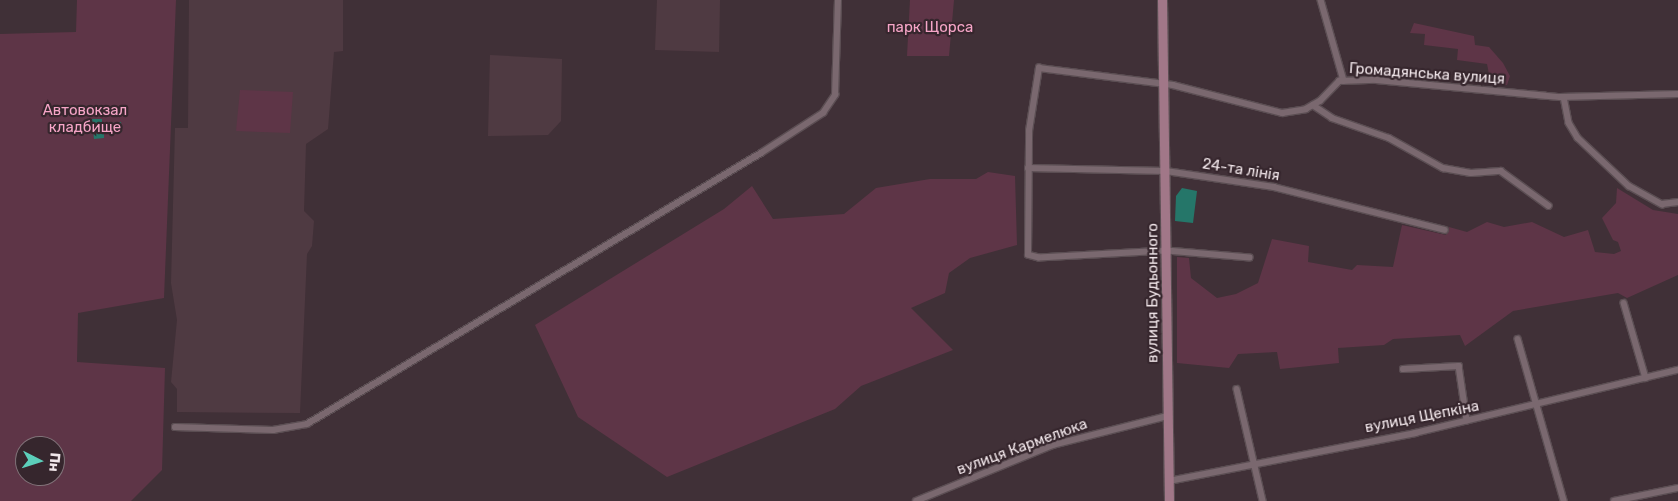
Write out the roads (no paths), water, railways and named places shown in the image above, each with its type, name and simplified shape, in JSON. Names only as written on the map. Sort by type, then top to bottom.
[{"type":"main road","name":"вулиця Будьонного","points":[[1162,0],[1166,171],[1169,501]]},
{"type":"street","points":[[175,427],[273,430],[307,424],[761,153],[823,113],[834,96],[838,0]]},
{"type":"street","points":[[1321,0],[1344,81]]},
{"type":"street","name":"Громадянська вулиця","points":[[1028,168],[1031,103],[1039,68],[1164,84],[1282,113],[1313,105],[1339,81],[1376,80],[1564,97],[1678,94]]},
{"type":"street","points":[[1564,97],[1569,123],[1578,138],[1629,186],[1662,204],[1678,202]]},
{"type":"street","points":[[1313,105],[1332,118],[1388,138],[1443,168],[1471,173],[1502,171],[1548,206]]},
{"type":"street","points":[[1028,168],[1028,255],[1039,258],[1167,252],[1250,258]]},
{"type":"street","name":"24-та лінія","points":[[1028,168],[1166,171],[1274,187],[1445,230]]},
{"type":"street","points":[[1624,302],[1646,378]]},
{"type":"street","points":[[1518,339],[1564,501]]},
{"type":"street","points":[[1403,369],[1458,366],[1467,420]]},
{"type":"street","name":"вулиця Щепкіна","points":[[1169,481],[1537,405],[1678,370]]},
{"type":"street","points":[[1236,389],[1263,501]]},
{"type":"street","name":"вулиця Кармелюка","points":[[916,501],[1053,445],[1168,416]]},
{"type":"street","points":[[1614,501],[1678,488]]},
{"type":"park label","name":"парк Щорса","points":[[930,28]]},
{"type":"park label","name":"Автовокзал кладбище","points":[[85,118]]}]
